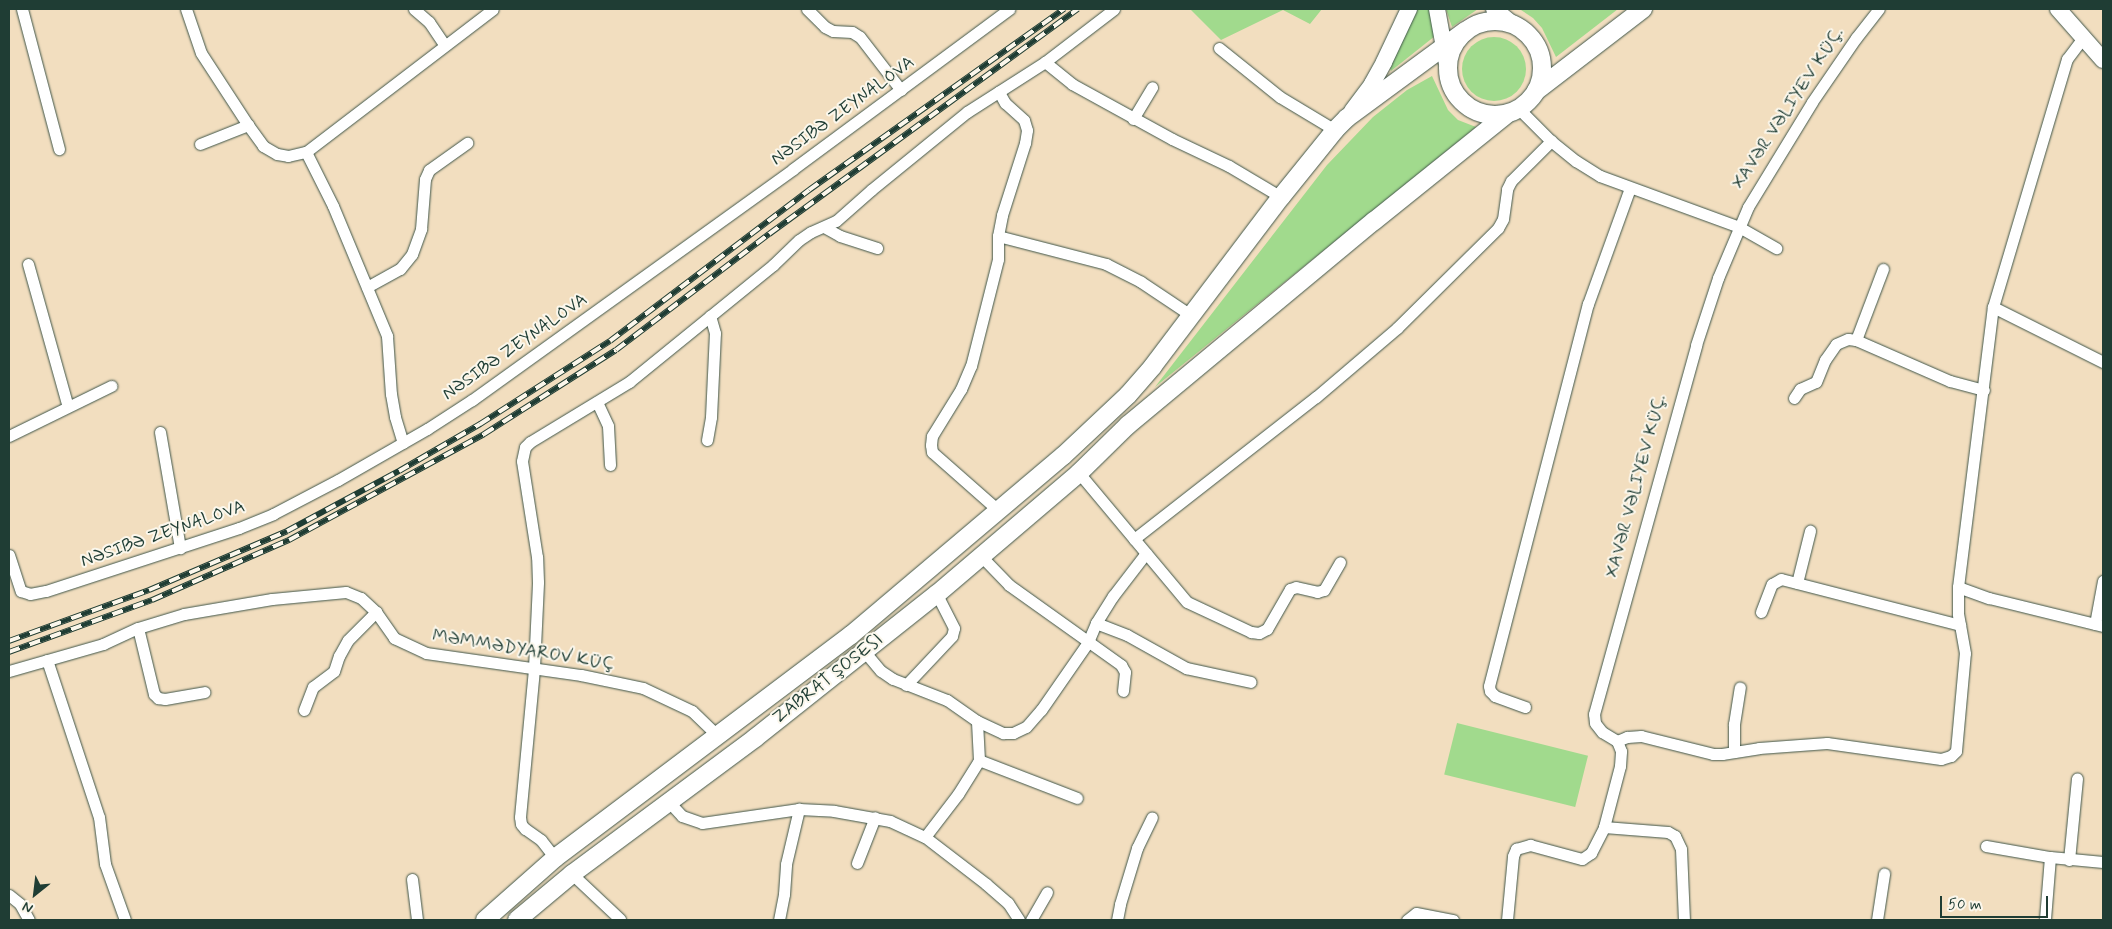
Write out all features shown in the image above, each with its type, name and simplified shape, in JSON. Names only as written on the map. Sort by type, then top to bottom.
[{"type":"main road","points":[[1536,91],[1643,9]]},
{"type":"main road","points":[[1496,13],[1502,21],[1514,25],[1534,41],[1540,53],[1542,72],[1536,91],[1529,101],[1513,111],[1494,115],[1481,113],[1469,108],[1452,89],[1447,64],[1453,46],[1465,31],[1496,13]]},
{"type":"main road","name":"ZABRAT ŞOSESI","points":[[485,920],[556,858],[851,635],[1063,456],[1128,395],[1192,316],[1281,197],[1341,124],[1465,31]]},
{"type":"main road","name":"ZABRAT ŞOSESI","points":[[517,920],[572,874],[754,738],[937,594],[1079,473],[1128,425],[1374,220],[1513,111]]},
{"type":"main road","points":[[656,783],[669,802]]},
{"type":"street","points":[[22,9],[59,149]]},
{"type":"street","points":[[186,9],[201,53],[218,82],[263,146],[277,154],[288,156],[306,152],[489,10]]},
{"type":"street","points":[[414,9],[429,22],[444,44]]},
{"type":"street","points":[[807,9],[826,27],[834,31],[852,32],[860,37],[901,90]]},
{"type":"street","name":"NƏSIBƏ ZEYNALOVA","points":[[9,555],[21,591],[30,594],[99,575],[273,514],[403,443],[472,400],[901,90],[1009,9]]},
{"type":"street","points":[[556,858],[540,840],[521,824],[538,610],[537,557],[522,454],[530,442],[629,382],[773,265],[799,240],[811,232],[836,221],[967,112],[1045,62],[1114,9]]},
{"type":"street","points":[[1219,48],[1280,97],[1341,124],[1376,77],[1409,9]]},
{"type":"street","points":[[1437,9],[1447,64]]},
{"type":"street","name":"XAVƏR VƏLIYEV KÜÇ.","points":[[1617,741],[1602,732],[1596,723],[1594,714],[1696,345],[1718,278],[1738,227],[1812,102],[1856,38],[1879,9]]},
{"type":"street","points":[[2058,9],[2103,60]]},
{"type":"street","points":[[1507,920],[1513,856],[1516,849],[1530,845],[1582,859],[1591,853],[1604,827],[1620,766],[1621,751],[1617,741],[1627,737],[1641,736],[1713,754],[1828,743],[1941,759],[1951,756],[1956,751],[1965,653],[1960,625],[1958,587],[1993,307],[2068,59],[2083,38]]},
{"type":"street","points":[[1045,62],[1072,84],[1133,118],[1229,166],[1281,197]]},
{"type":"street","points":[[1133,118],[1152,87]]},
{"type":"street","points":[[999,511],[932,452],[930,445],[932,436],[961,389],[971,366],[996,267],[998,236],[1027,130],[1024,120],[1005,103],[1000,92]]},
{"type":"street","points":[[1513,111],[1600,176],[1738,227],[1776,248]]},
{"type":"street","points":[[200,144],[248,125]]},
{"type":"street","points":[[1134,539],[1316,397],[1397,328],[1498,228],[1503,219],[1507,189],[1512,181],[1551,141]]},
{"type":"street","points":[[367,287],[400,269],[412,254],[421,228],[422,196],[427,174],[467,143]]},
{"type":"street","points":[[306,152],[333,206],[387,336],[391,394],[395,417],[403,443]]},
{"type":"street","points":[[1525,707],[1496,696],[1490,691],[1489,686],[1588,304],[1630,188]]},
{"type":"street","points":[[824,227],[840,236],[877,248]]},
{"type":"street","points":[[998,236],[1106,264],[1141,282],[1192,316]]},
{"type":"street","points":[[28,264],[68,407]]},
{"type":"street","points":[[1856,340],[1883,269]]},
{"type":"street","points":[[1993,307],[2103,362]]},
{"type":"street","points":[[707,440],[711,417],[715,333],[710,316]]},
{"type":"street","points":[[1794,398],[1800,389],[1816,382],[1836,344],[1848,339],[1856,340],[1950,381],[1984,390]]},
{"type":"street","points":[[9,436],[111,386]]},
{"type":"street","points":[[597,402],[608,426],[610,465]]},
{"type":"street","points":[[160,432],[180,548]]},
{"type":"street","points":[[1079,473],[1187,602],[1251,632],[1260,634],[1267,629],[1290,589],[1296,587],[1316,592],[1324,590],[1340,562]]},
{"type":"street","points":[[1797,583],[1810,530]]},
{"type":"street","points":[[864,650],[881,671],[906,685],[946,700],[977,721],[1003,733],[1013,733],[1026,727],[1041,710],[1088,642],[1096,623],[1146,553]]},
{"type":"street","points":[[982,557],[1009,585],[1120,665],[1125,672],[1123,691]]},
{"type":"street","points":[[1761,612],[1772,584],[1781,579],[1960,625]]},
{"type":"street","points":[[1958,587],[1988,598],[2099,625],[2103,582]]},
{"type":"street","name":"MƏMMƏDYAROV KÜÇ","points":[[9,671],[103,644],[138,628],[218,606],[346,592],[361,598],[376,612],[394,638],[426,653],[534,668],[644,688],[692,711],[718,736]]},
{"type":"street","points":[[906,685],[952,636],[954,628],[937,594]]},
{"type":"street","points":[[304,710],[313,687],[334,671],[339,656],[348,640],[376,612]]},
{"type":"street","points":[[1096,623],[1127,635],[1186,668],[1251,682]]},
{"type":"street","points":[[138,628],[154,694],[158,698],[164,699],[204,692]]},
{"type":"street","points":[[47,660],[99,817],[105,864],[125,920]]},
{"type":"street","points":[[1734,752],[1734,731],[1740,687]]},
{"type":"street","points":[[925,837],[958,794],[979,760],[977,721]]},
{"type":"street","points":[[979,760],[1077,798]]},
{"type":"street","points":[[2069,860],[2077,778]]},
{"type":"street","points":[[669,802],[682,816],[702,823],[799,809],[874,816],[908,828],[925,837],[1008,903],[1019,920]]},
{"type":"street","points":[[779,920],[784,894],[786,864],[799,809]]},
{"type":"street","points":[[857,863],[874,816]]},
{"type":"street","points":[[1118,920],[1120,904],[1137,848],[1152,817]]},
{"type":"street","points":[[1604,827],[1668,832],[1675,836],[1680,849],[1684,920]]},
{"type":"street","points":[[1986,846],[2069,860],[2103,862]]},
{"type":"street","points":[[2045,919],[2050,857]]},
{"type":"street","points":[[572,874],[620,919]]},
{"type":"street","points":[[1877,920],[1884,874]]},
{"type":"street","points":[[412,879],[417,920]]},
{"type":"street","points":[[1031,920],[1047,892]]},
{"type":"street","points":[[9,895],[20,904],[29,920]]},
{"type":"street","points":[[1407,920],[1416,913],[1453,920]]},
{"type":"green space","points":[[1190,9],[1322,9],[1310,24],[1283,10],[1221,40]]},
{"type":"green space","points":[[1417,9],[1430,9],[1435,36],[1391,71],[1390,68]]},
{"type":"green space","points":[[1446,9],[1478,9],[1452,27]]},
{"type":"green space","points":[[1618,9],[1556,57],[1542,28],[1533,18],[1521,10]]},
{"type":"green space","points":[[1494,37],[1512,43],[1520,51],[1526,69],[1520,87],[1512,95],[1494,101],[1476,95],[1468,87],[1462,69],[1468,51],[1476,43]]},
{"type":"green space","points":[[1432,76],[1448,110],[1458,120],[1476,127],[1155,387],[1327,165],[1373,117],[1407,90]]},
{"type":"green space","points":[[1457,723],[1588,756],[1575,807],[1444,774]]},
{"type":"railway","points":[[9,641],[149,590],[287,531],[399,471],[480,424],[610,341],[809,190],[1064,9]]},
{"type":"railway","points":[[9,652],[152,600],[289,540],[484,434],[616,350],[769,234],[1078,9]]}]
